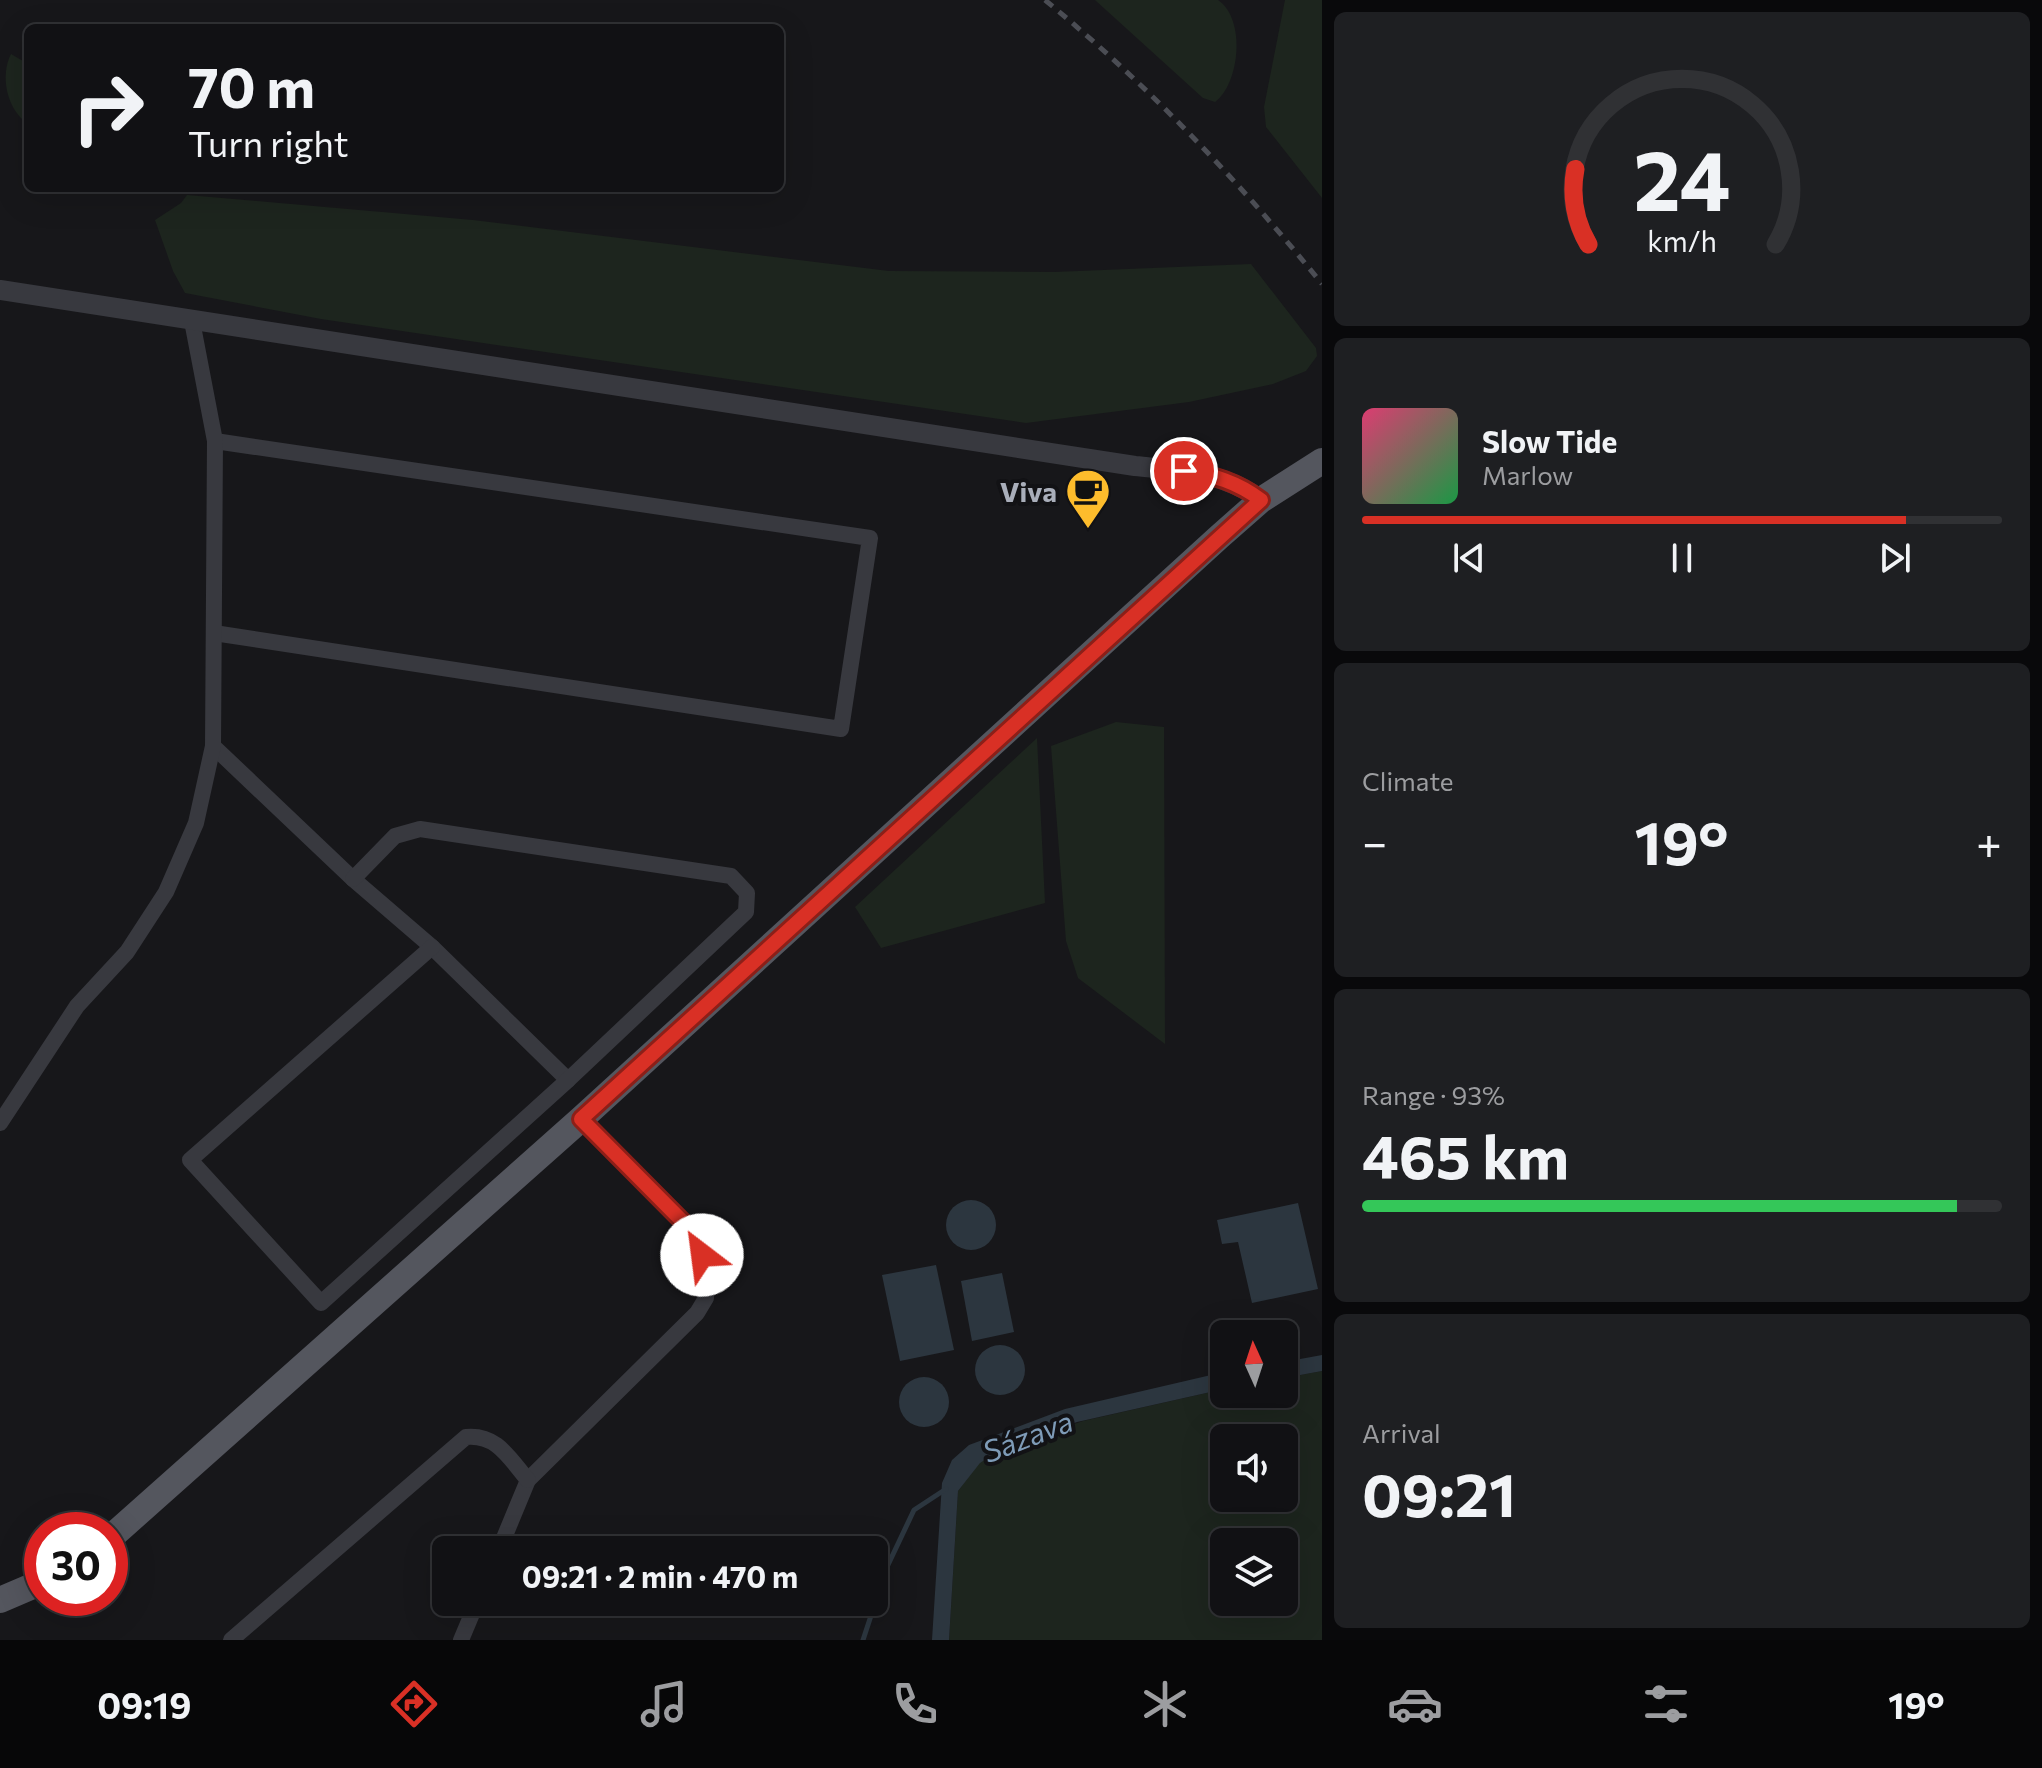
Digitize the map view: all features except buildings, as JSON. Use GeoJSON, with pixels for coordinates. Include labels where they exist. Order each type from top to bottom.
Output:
{"type":"FeatureCollection","features":[{"type":"Feature","properties":{"kind":"main road"},"geometry":{"type":"LineString","coordinates":[[128,1522],[581,1119],[1261,500],[1322,461]]}},
{"type":"Feature","properties":{"kind":"main road"},"geometry":{"type":"LineString","coordinates":[[0,1600],[24,1590]]}},
{"type":"Feature","properties":{"kind":"street"},"geometry":{"type":"LineString","coordinates":[[0,290],[1135,466],[1209,474],[1241,485],[1261,500]]}},
{"type":"Feature","properties":{"kind":"street"},"geometry":{"type":"LineString","coordinates":[[0,1123],[77,1006],[127,952],[166,892],[196,823],[213,746],[215,441],[192,321]]}},
{"type":"Feature","properties":{"kind":"street"},"geometry":{"type":"LineString","coordinates":[[214,633],[841,729],[870,538],[215,441]]}},
{"type":"Feature","properties":{"kind":"street"},"geometry":{"type":"LineString","coordinates":[[213,746],[353,879],[432,947],[568,1080]]}},
{"type":"Feature","properties":{"kind":"street"},"geometry":{"type":"LineString","coordinates":[[353,879],[395,836],[420,829],[731,876],[747,893],[746,912],[568,1080],[321,1303],[190,1160],[432,947]]}},
{"type":"Feature","properties":{"kind":"street"},"geometry":{"type":"LineString","coordinates":[[505,1536],[528,1480],[697,1313],[706,1298],[707,1274],[696,1235],[581,1119]]}},
{"type":"Feature","properties":{"kind":"street"},"geometry":{"type":"LineString","coordinates":[[231,1640],[466,1437],[482,1436],[494,1440],[528,1480]]}},
{"type":"Feature","properties":{"kind":"street"},"geometry":{"type":"LineString","coordinates":[[464,1639],[472,1616]]}},
{"type":"Feature","properties":{"kind":"shaded area"},"geometry":{"type":"Polygon","coordinates":[[[1095,0],[1218,0],[1233,21],[1236,36],[1234,66],[1223,93],[1215,102],[1203,98],[1095,0]]]}},
{"type":"Feature","properties":{"kind":"shaded area"},"geometry":{"type":"Polygon","coordinates":[[[1285,0],[1322,0],[1322,198],[1266,127],[1264,107],[1285,0]]]}},
{"type":"Feature","properties":{"kind":"shaded area"},"geometry":{"type":"Polygon","coordinates":[[[11,54],[24,62],[24,121],[15,110],[7,91],[11,54]]]}},
{"type":"Feature","properties":{"kind":"shaded area"},"geometry":{"type":"Polygon","coordinates":[[[187,195],[473,220],[889,271],[1054,272],[1251,264],[1316,348],[1317,356],[1306,371],[1273,384],[1189,402],[1026,423],[321,319],[185,293],[173,271],[155,220],[181,203],[187,195]]]}},
{"type":"Feature","properties":{"kind":"shaded area"},"geometry":{"type":"Polygon","coordinates":[[[1116,722],[1164,727],[1165,1044],[1078,978],[1066,941],[1051,746],[1116,722]]]}},
{"type":"Feature","properties":{"kind":"shaded area"},"geometry":{"type":"Polygon","coordinates":[[[1037,738],[1045,903],[881,948],[855,907],[1037,738]]]}},
{"type":"Feature","properties":{"kind":"shaded area"},"geometry":{"type":"Polygon","coordinates":[[[1322,1371],[1322,1640],[949,1640],[958,1491],[980,1462],[1001,1449],[1083,1421],[1210,1392],[1210,1408],[1298,1408],[1298,1375],[1322,1371]]]}},
{"type":"Feature","properties":{"kind":"water"},"geometry":{"type":"Polygon","coordinates":[[[971,1200],[988,1208],[996,1225],[988,1242],[971,1250],[954,1242],[946,1225],[954,1208],[971,1200]]]}},
{"type":"Feature","properties":{"kind":"water"},"geometry":{"type":"Polygon","coordinates":[[[1298,1203],[1318,1289],[1252,1303],[1238,1242],[1222,1244],[1217,1220],[1298,1203]]]}},
{"type":"Feature","properties":{"kind":"water"},"geometry":{"type":"Polygon","coordinates":[[[936,1265],[954,1350],[900,1361],[882,1275],[936,1265]]]}},
{"type":"Feature","properties":{"kind":"water"},"geometry":{"type":"Polygon","coordinates":[[[1002,1273],[1014,1332],[972,1341],[961,1281],[1002,1273]]]}},
{"type":"Feature","properties":{"kind":"water"},"geometry":{"type":"Polygon","coordinates":[[[1000,1345],[1017,1353],[1025,1370],[1017,1387],[1000,1395],[983,1387],[975,1370],[983,1353],[1000,1345]]]}},
{"type":"Feature","properties":{"kind":"water"},"geometry":{"type":"Polygon","coordinates":[[[1322,1355],[1322,1371],[1298,1375],[1298,1359],[1322,1355]]]}},
{"type":"Feature","properties":{"kind":"water","name":"Sázava"},"geometry":{"type":"Polygon","coordinates":[[[1210,1375],[1210,1392],[1077,1422],[1001,1449],[980,1463],[958,1491],[949,1640],[932,1640],[942,1483],[952,1460],[969,1445],[1065,1409],[1210,1375]]]}},
{"type":"Feature","properties":{"kind":"water"},"geometry":{"type":"Polygon","coordinates":[[[924,1377],[941,1385],[949,1402],[941,1419],[924,1427],[907,1419],[899,1402],[907,1385],[924,1377]]]}},
{"type":"Feature","properties":{"kind":"waterway"},"geometry":{"type":"LineString","coordinates":[[863,1640],[887,1567],[914,1510],[946,1489]]}},
{"type":"Feature","properties":{"kind":"railway"},"geometry":{"type":"LineString","coordinates":[[1045,0],[1120,66],[1191,135],[1322,284]]}},
{"type":"Feature","properties":{"kind":"place","name":"Viva"},"geometry":{"type":"Point","coordinates":[1088,530]}},
{"type":"Feature","properties":{"kind":"route"},"geometry":{"type":"LineString","coordinates":[[702,1255],[696,1235],[581,1119],[1261,500],[1241,485],[1209,474],[1184,471]]}}]}
